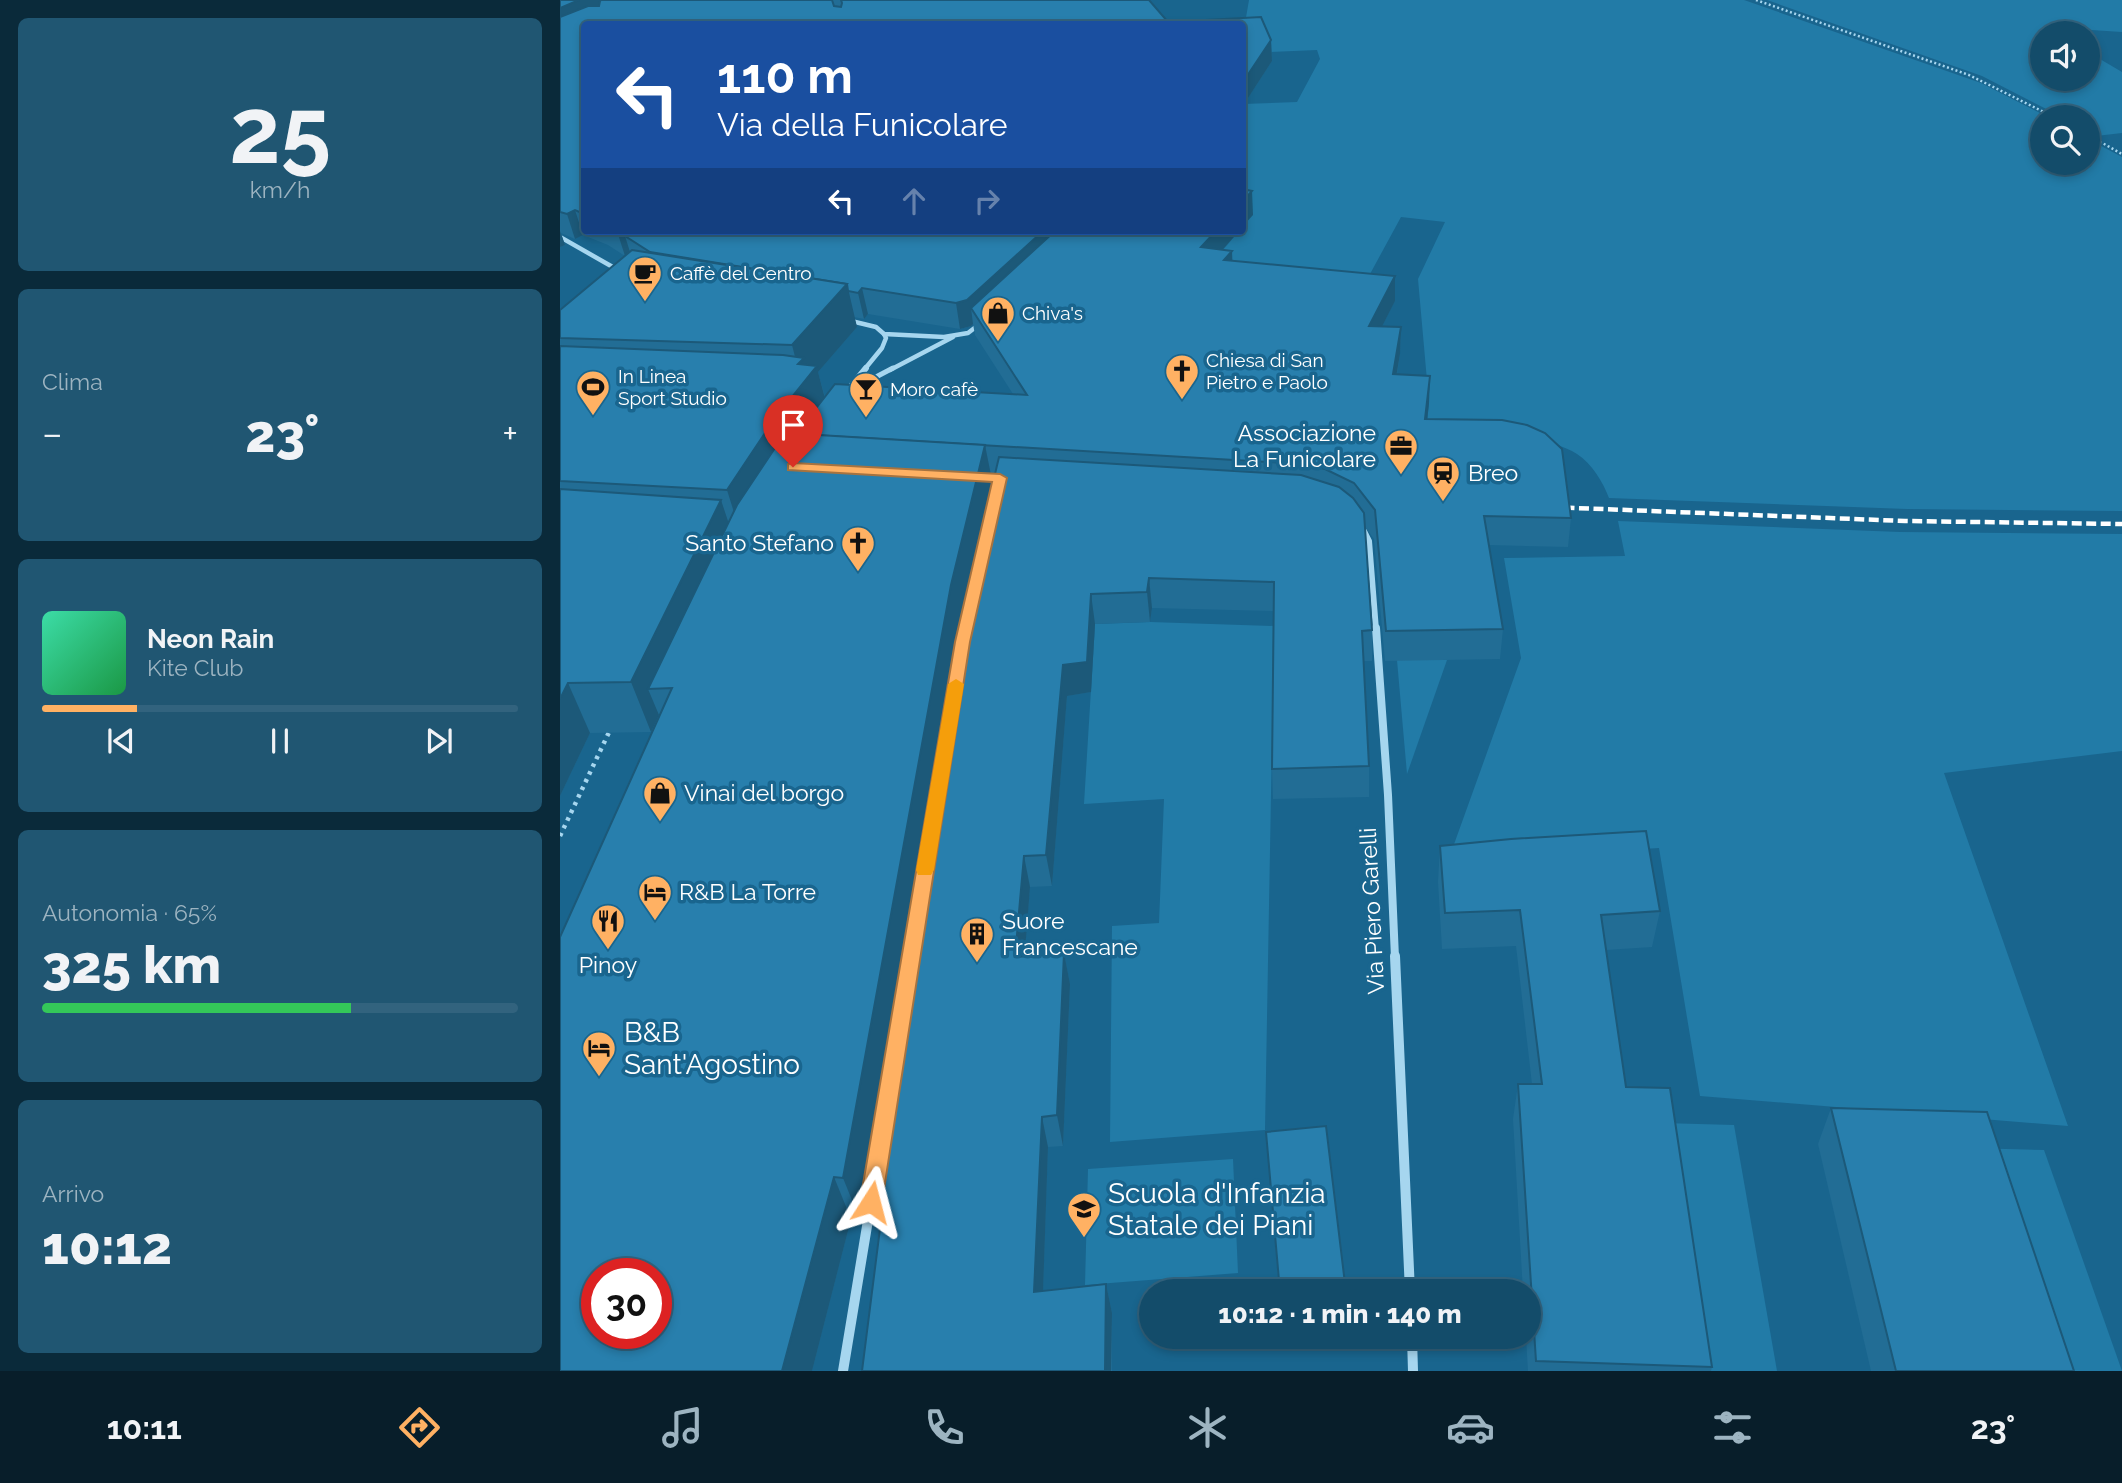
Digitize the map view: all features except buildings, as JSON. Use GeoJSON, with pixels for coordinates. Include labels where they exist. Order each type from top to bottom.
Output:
{"type":"FeatureCollection","features":[{"type":"Feature","properties":{"kind":"street"},"geometry":{"type":"LineString","coordinates":[[560,237],[625,274]]}},
{"type":"Feature","properties":{"kind":"street"},"geometry":{"type":"LineString","coordinates":[[616,269],[626,261]]}},
{"type":"Feature","properties":{"kind":"street"},"geometry":{"type":"LineString","coordinates":[[844,319],[869,325],[884,334],[953,337]]}},
{"type":"Feature","properties":{"kind":"street"},"geometry":{"type":"LineString","coordinates":[[834,393],[847,392],[953,337],[974,330],[984,321]]}},
{"type":"Feature","properties":{"kind":"street"},"geometry":{"type":"LineString","coordinates":[[841,400],[882,348],[886,338],[884,334]]}},
{"type":"Feature","properties":{"kind":"street","name":"Via Piero Garelli"},"geometry":{"type":"LineString","coordinates":[[1352,516],[1366,530],[1369,541],[1388,794],[1409,1279]]}},
{"type":"Feature","properties":{"kind":"street"},"geometry":{"type":"LineString","coordinates":[[843,1371],[873,1190]]}},
{"type":"Feature","properties":{"kind":"street"},"geometry":{"type":"LineString","coordinates":[[1412,1349],[1413,1371]]}},
{"type":"Feature","properties":{"kind":"path"},"geometry":{"type":"LineString","coordinates":[[1756,0],[1969,75],[2030,105]]}},
{"type":"Feature","properties":{"kind":"path"},"geometry":{"type":"LineString","coordinates":[[2100,142],[2122,154]]}},
{"type":"Feature","properties":{"kind":"path"},"geometry":{"type":"LineString","coordinates":[[560,836],[615,721]]}},
{"type":"Feature","properties":{"kind":"shaded area"},"geometry":{"type":"Polygon","coordinates":[[[1249,0],[1744,0],[1981,83],[2030,108],[2030,175],[2100,175],[2100,145],[2122,157],[2122,511],[1907,509],[1609,498],[1592,468],[1577,454],[1563,447],[1526,437],[1427,423],[1429,403],[1418,279],[1445,222],[1401,217],[1370,274],[1203,272],[1235,235],[1246,235],[1246,104],[1297,102],[1320,59],[1317,50],[1268,52],[1246,37],[1249,0]]]}},
{"type":"Feature","properties":{"kind":"shaded area"},"geometry":{"type":"Polygon","coordinates":[[[1767,0],[2122,0],[2122,32],[2100,31],[2100,21],[2030,21],[2030,91],[2100,91],[2100,59],[2122,72],[2122,133],[2100,136],[2100,105],[2039,105],[1982,76],[1767,0]]]}},
{"type":"Feature","properties":{"kind":"shaded area"},"geometry":{"type":"Polygon","coordinates":[[[1618,521],[1900,532],[2122,534],[2122,751],[1944,773],[2068,1126],[1700,1096],[1659,848],[1448,861],[1521,658],[1504,558],[1625,556],[1618,521]]]}},
{"type":"Feature","properties":{"kind":"shaded area"},"geometry":{"type":"Polygon","coordinates":[[[1150,622],[1274,626],[1265,1130],[1110,1142],[1112,926],[1159,923],[1164,799],[1084,804],[1095,624],[1150,622]]]}},
{"type":"Feature","properties":{"kind":"shaded area"},"geometry":{"type":"Polygon","coordinates":[[[1397,660],[1447,660],[1407,774],[1397,660]]]}},
{"type":"Feature","properties":{"kind":"shaded area"},"geometry":{"type":"Polygon","coordinates":[[[1662,1123],[1734,1125],[1777,1371],[1697,1371],[1662,1123]]]}},
{"type":"Feature","properties":{"kind":"shaded area"},"geometry":{"type":"Polygon","coordinates":[[[1969,1148],[2044,1150],[2122,1371],[2040,1371],[1969,1148]]]}},
{"type":"Feature","properties":{"kind":"shaded area"},"geometry":{"type":"Polygon","coordinates":[[[1233,1159],[1238,1273],[1085,1285],[1088,1169],[1233,1159]]]}},
{"type":"Feature","properties":{"kind":"railway"},"geometry":{"type":"LineString","coordinates":[[1550,507],[1905,521],[2122,524]]}},
{"type":"Feature","properties":{"kind":"slow traffic"},"geometry":{"type":"LineString","coordinates":[[925,870],[956,684]]}},
{"type":"Feature","properties":{"kind":"place","name":"Caffè del Centro"},"geometry":{"type":"Point","coordinates":[645,303]}},
{"type":"Feature","properties":{"kind":"place","name":"Chiva's"},"geometry":{"type":"Point","coordinates":[998,343]}},
{"type":"Feature","properties":{"kind":"place","name":"Chiesa di San Pietro e Paolo"},"geometry":{"type":"Point","coordinates":[1182,401]}},
{"type":"Feature","properties":{"kind":"place","name":"In Linea Sport Studio"},"geometry":{"type":"Point","coordinates":[593,417]}},
{"type":"Feature","properties":{"kind":"place","name":"Moro cafè"},"geometry":{"type":"Point","coordinates":[866,419]}},
{"type":"Feature","properties":{"kind":"place","name":"Associazione La Funicolare"},"geometry":{"type":"Point","coordinates":[1401,476]}},
{"type":"Feature","properties":{"kind":"place","name":"Breo"},"geometry":{"type":"Point","coordinates":[1443,503]}},
{"type":"Feature","properties":{"kind":"place","name":"Santo Stefano"},"geometry":{"type":"Point","coordinates":[858,573]}},
{"type":"Feature","properties":{"kind":"place","name":"Vinai del borgo"},"geometry":{"type":"Point","coordinates":[660,823]}},
{"type":"Feature","properties":{"kind":"place","name":"R&B La Torre"},"geometry":{"type":"Point","coordinates":[655,922]}},
{"type":"Feature","properties":{"kind":"place","name":"Pinoy"},"geometry":{"type":"Point","coordinates":[608,951]}},
{"type":"Feature","properties":{"kind":"place","name":"Suore Francescane"},"geometry":{"type":"Point","coordinates":[977,964]}},
{"type":"Feature","properties":{"kind":"place","name":"B&B Sant'Agostino"},"geometry":{"type":"Point","coordinates":[599,1078]}},
{"type":"Feature","properties":{"kind":"place","name":"Scuola d'Infanzia Statale dei Piani"},"geometry":{"type":"Point","coordinates":[1084,1239]}},
{"type":"Feature","properties":{"kind":"route"},"geometry":{"type":"LineString","coordinates":[[793,467],[1000,478],[963,642],[871,1202]]}}]}
